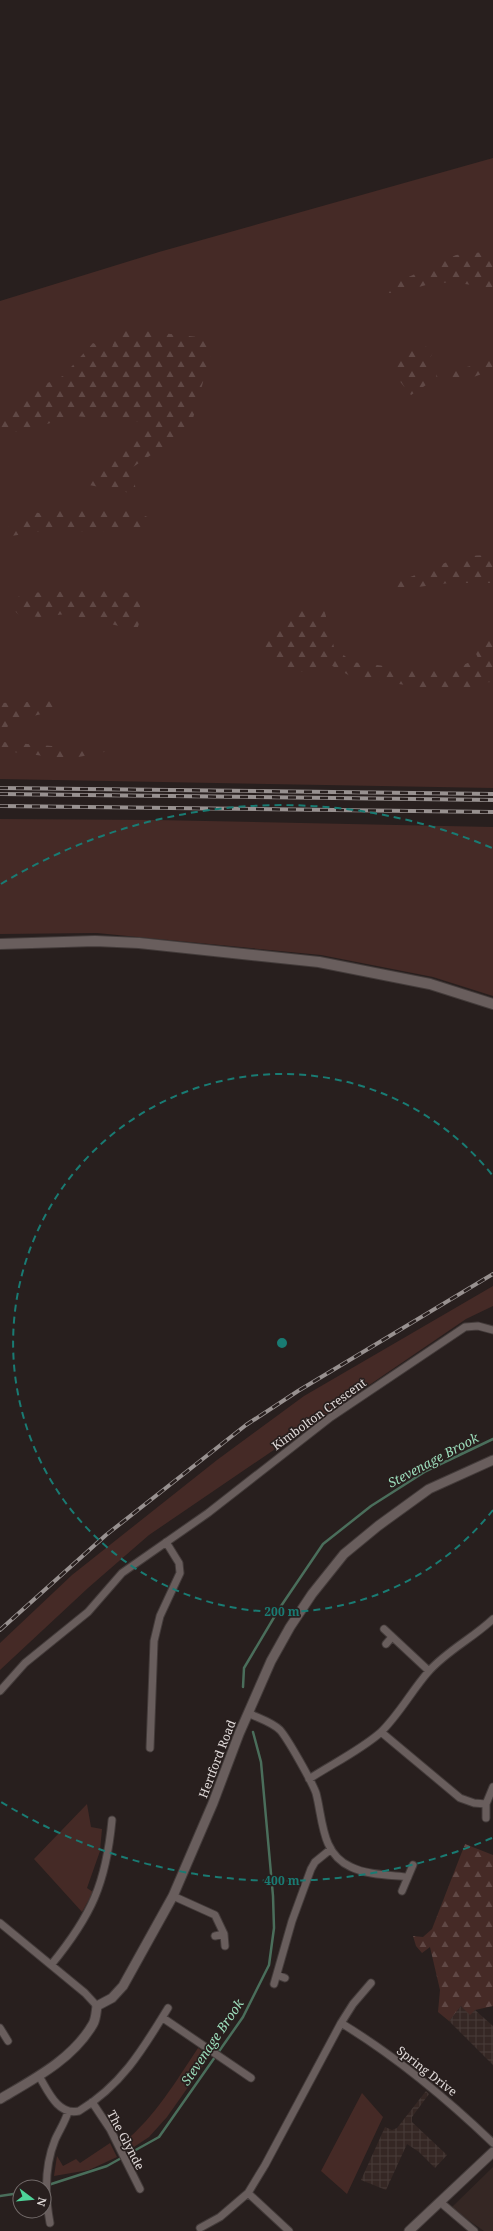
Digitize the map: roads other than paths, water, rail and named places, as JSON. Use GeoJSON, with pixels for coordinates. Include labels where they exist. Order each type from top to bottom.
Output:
{"type":"FeatureCollection","features":[{"type":"Feature","properties":{"kind":"main road"},"geometry":{"type":"LineString","coordinates":[[0,944],[95,941],[139,943],[319,962],[430,984],[493,1004]]}},
{"type":"Feature","properties":{"kind":"street","name":"Kimbolton Crescent"},"geometry":{"type":"LineString","coordinates":[[0,1691],[25,1663],[88,1612],[122,1573],[208,1512],[331,1417],[465,1327],[478,1326],[493,1330]]}},
{"type":"Feature","properties":{"kind":"street","name":"Hertford Road"},"geometry":{"type":"LineString","coordinates":[[97,2006],[112,1998],[123,1986],[173,1896],[214,1803],[248,1713],[271,1661],[290,1627],[312,1594],[344,1554],[378,1526],[429,1489],[493,1460]]}},
{"type":"Feature","properties":{"kind":"street"},"geometry":{"type":"LineString","coordinates":[[150,1748],[154,1641],[160,1616],[180,1573],[179,1563],[166,1542]]}},
{"type":"Feature","properties":{"kind":"street"},"geometry":{"type":"LineString","coordinates":[[309,1779],[362,1747],[381,1732],[429,1671],[452,1650],[482,1630],[493,1619]]}},
{"type":"Feature","properties":{"kind":"street"},"geometry":{"type":"LineString","coordinates":[[384,1629],[429,1671]]}},
{"type":"Feature","properties":{"kind":"street"},"geometry":{"type":"LineString","coordinates":[[386,1644],[392,1637]]}},
{"type":"Feature","properties":{"kind":"street"},"geometry":{"type":"LineString","coordinates":[[248,1713],[280,1730],[309,1779],[315,1792],[325,1838],[331,1849],[340,1860],[351,1867],[408,1877]]}},
{"type":"Feature","properties":{"kind":"street"},"geometry":{"type":"LineString","coordinates":[[381,1732],[460,1798],[474,1803],[486,1804]]}},
{"type":"Feature","properties":{"kind":"street"},"geometry":{"type":"LineString","coordinates":[[486,1818],[486,1804],[493,1786]]}},
{"type":"Feature","properties":{"kind":"street"},"geometry":{"type":"LineString","coordinates":[[51,1965],[74,1936],[97,1893],[107,1861],[112,1820]]}},
{"type":"Feature","properties":{"kind":"street"},"geometry":{"type":"LineString","coordinates":[[274,1984],[294,1914],[311,1869],[316,1862],[331,1849]]}},
{"type":"Feature","properties":{"kind":"street"},"geometry":{"type":"LineString","coordinates":[[402,1890],[412,1865]]}},
{"type":"Feature","properties":{"kind":"street"},"geometry":{"type":"LineString","coordinates":[[173,1896],[212,1913],[219,1920],[224,1934],[225,1946]]}},
{"type":"Feature","properties":{"kind":"street"},"geometry":{"type":"LineString","coordinates":[[0,1923],[51,1965],[97,2006],[94,2023],[68,2055],[39,2076],[0,2099]]}},
{"type":"Feature","properties":{"kind":"street"},"geometry":{"type":"LineString","coordinates":[[215,1936],[224,1934]]}},
{"type":"Feature","properties":{"kind":"street"},"geometry":{"type":"LineString","coordinates":[[277,1975],[285,1978]]}},
{"type":"Feature","properties":{"kind":"street"},"geometry":{"type":"LineString","coordinates":[[200,2228],[220,2217],[248,2193],[265,2165],[341,2023],[353,2004],[371,1983]]}},
{"type":"Feature","properties":{"kind":"street"},"geometry":{"type":"LineString","coordinates":[[39,2076],[58,2105],[68,2112],[79,2110],[92,2102],[132,2065],[168,2008]]}},
{"type":"Feature","properties":{"kind":"street"},"geometry":{"type":"LineString","coordinates":[[163,2018],[222,2056],[251,2078]]}},
{"type":"Feature","properties":{"kind":"street","name":"Spring Drive"},"geometry":{"type":"LineString","coordinates":[[341,2023],[364,2037],[432,2087],[493,2143]]}},
{"type":"Feature","properties":{"kind":"street"},"geometry":{"type":"LineString","coordinates":[[0,2028],[8,2041]]}},
{"type":"Feature","properties":{"kind":"street","name":"The Glynde"},"geometry":{"type":"LineString","coordinates":[[92,2102],[110,2129],[140,2190]]}},
{"type":"Feature","properties":{"kind":"street"},"geometry":{"type":"LineString","coordinates":[[50,2223],[46,2192],[49,2159],[55,2140],[68,2112]]}},
{"type":"Feature","properties":{"kind":"street"},"geometry":{"type":"LineString","coordinates":[[409,2231],[493,2152]]}},
{"type":"Feature","properties":{"kind":"street"},"geometry":{"type":"LineString","coordinates":[[248,2193],[289,2231]]}},
{"type":"Feature","properties":{"kind":"street"},"geometry":{"type":"LineString","coordinates":[[440,2202],[474,2231]]}},
{"type":"Feature","properties":{"kind":"waterway","name":"Stevenage Brook"},"geometry":{"type":"LineString","coordinates":[[243,1687],[244,1668],[279,1609],[323,1544],[371,1506],[426,1471],[493,1439]]}},
{"type":"Feature","properties":{"kind":"waterway","name":"Stevenage Brook"},"geometry":{"type":"LineString","coordinates":[[52,2184],[107,2166],[159,2137],[243,2017],[269,1965],[274,1928],[273,1896],[261,1762],[253,1732]]}},
{"type":"Feature","properties":{"kind":"waterway","name":"Stevenage Brook"},"geometry":{"type":"LineString","coordinates":[[0,2196],[12,2194]]}},
{"type":"Feature","properties":{"kind":"railway"},"geometry":{"type":"LineString","coordinates":[[0,788],[493,794]]}},
{"type":"Feature","properties":{"kind":"railway"},"geometry":{"type":"LineString","coordinates":[[0,794],[493,800]]}},
{"type":"Feature","properties":{"kind":"railway"},"geometry":{"type":"LineString","coordinates":[[0,806],[493,812]]}},
{"type":"Feature","properties":{"kind":"railway"},"geometry":{"type":"LineString","coordinates":[[0,1630],[106,1535],[246,1425],[298,1391],[493,1274]]}}]}
